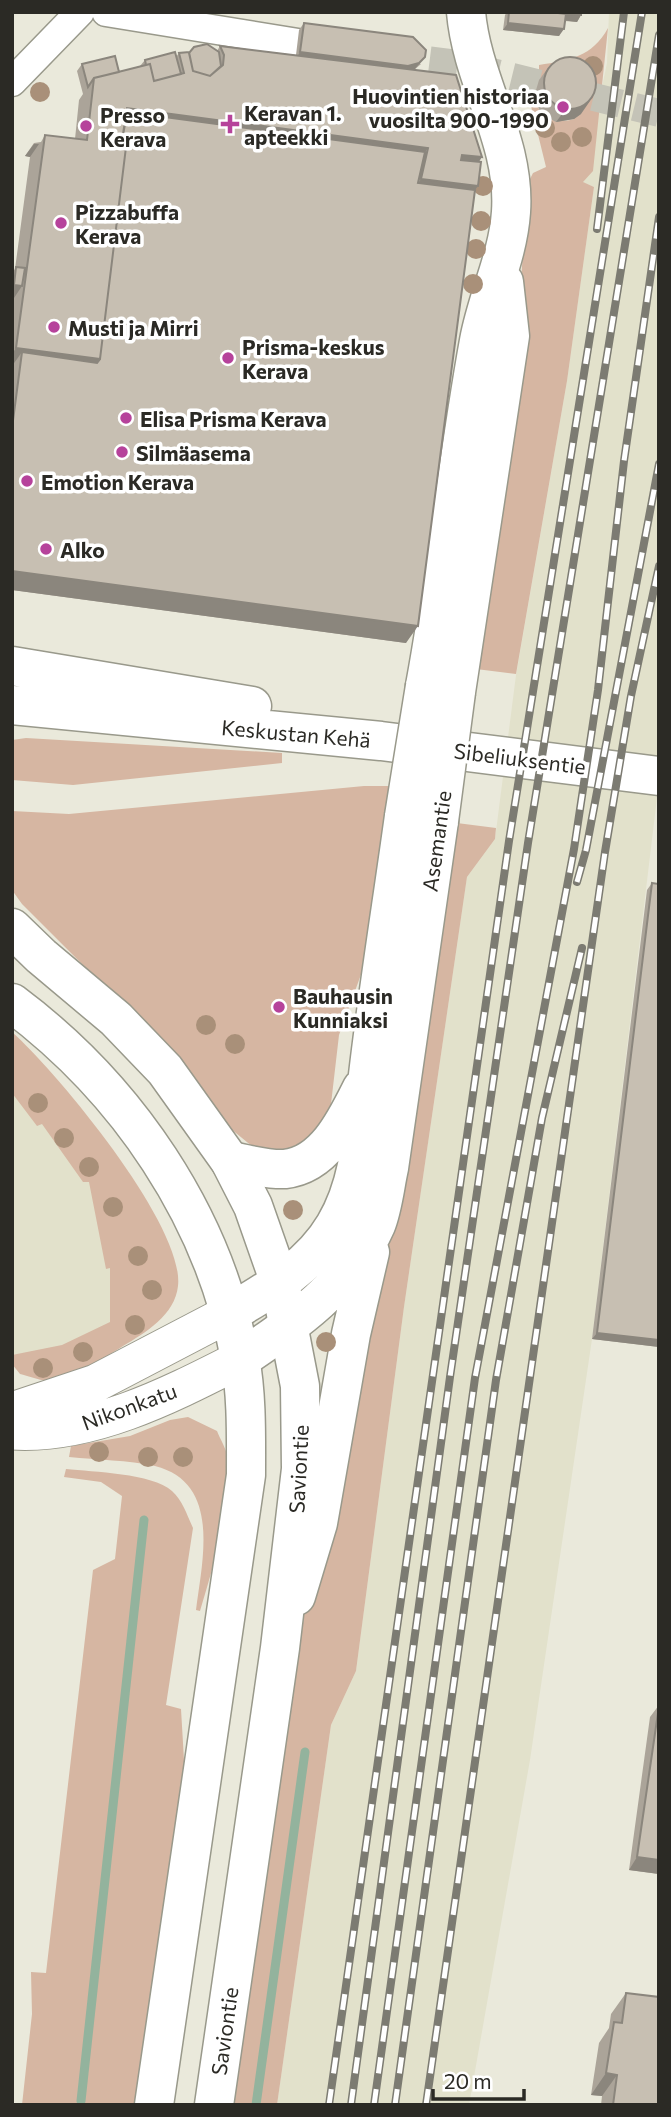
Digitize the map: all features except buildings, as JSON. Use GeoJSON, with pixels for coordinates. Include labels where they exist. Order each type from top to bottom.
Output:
{"type":"FeatureCollection","features":[{"type":"Feature","properties":{"kind":"main road","name":"Asemantie"},"geometry":{"type":"LineString","coordinates":[[241,1359],[289,1326],[335,1287],[358,1259],[377,1223],[390,1168],[422,819],[440,689],[509,336],[502,265],[511,212],[508,161],[501,130],[471,45],[466,12]]}},
{"type":"Feature","properties":{"kind":"main road","name":"Keskustan Kehä"},"geometry":{"type":"LineString","coordinates":[[12,666],[297,713],[381,741]]}},
{"type":"Feature","properties":{"kind":"main road","name":"Keskustan Kehä"},"geometry":{"type":"LineString","coordinates":[[12,705],[381,741]]}},
{"type":"Feature","properties":{"kind":"main road"},"geometry":{"type":"LineString","coordinates":[[12,727],[63,712]]}},
{"type":"Feature","properties":{"kind":"main road","name":"Sibeliuksentie"},"geometry":{"type":"LineString","coordinates":[[381,741],[659,776]]}},
{"type":"Feature","properties":{"kind":"main road","name":"Asemantie"},"geometry":{"type":"LineString","coordinates":[[229,1313],[280,1283],[312,1256],[334,1228],[346,1206],[362,1143],[368,1077],[422,819]]}},
{"type":"Feature","properties":{"kind":"main road","name":"Saviontie"},"geometry":{"type":"LineString","coordinates":[[12,928],[41,956],[116,1018],[157,1062],[230,1161],[253,1206],[280,1283],[300,1386],[302,1469],[280,1648],[214,2105]]}},
{"type":"Feature","properties":{"kind":"main road"},"geometry":{"type":"LineString","coordinates":[[12,1003],[44,1027],[75,1056],[155,1149],[211,1253],[241,1359],[246,1475],[154,2105]]}},
{"type":"Feature","properties":{"kind":"main road"},"geometry":{"type":"LineString","coordinates":[[230,1161],[269,1169],[288,1169],[312,1158],[328,1146],[368,1077]]}},
{"type":"Feature","properties":{"kind":"main road"},"geometry":{"type":"LineString","coordinates":[[280,1648],[318,1522],[351,1334],[377,1223]]}},
{"type":"Feature","properties":{"kind":"street"},"geometry":{"type":"LineString","coordinates":[[12,82],[79,12]]}},
{"type":"Feature","properties":{"kind":"street"},"geometry":{"type":"LineString","coordinates":[[106,12],[298,43]]}},
{"type":"Feature","properties":{"kind":"street","name":"Nikonkatu"},"geometry":{"type":"LineString","coordinates":[[12,1411],[96,1383],[229,1313]]}},
{"type":"Feature","properties":{"kind":"street","name":"Nikonkatu"},"geometry":{"type":"LineString","coordinates":[[12,1430],[62,1429],[107,1418],[241,1359]]}},
{"type":"Feature","properties":{"kind":"shaded area"},"geometry":{"type":"Polygon","coordinates":[[[609,12],[659,12],[659,781],[592,1339],[530,1760],[469,2105],[277,2105],[331,1725],[356,1671],[404,1307],[467,877],[495,839],[516,675],[567,381],[594,187],[582,182],[607,63],[609,12]]]}},
{"type":"Feature","properties":{"kind":"shaded area"},"geometry":{"type":"Polygon","coordinates":[[[608,28],[593,171],[583,182],[594,187],[567,381],[516,674],[476,669],[518,332],[527,185],[533,173],[546,167],[529,98],[534,97],[540,110],[548,118],[560,121],[574,119],[545,74],[539,80],[539,65],[579,56],[595,45],[608,28]]]}},
{"type":"Feature","properties":{"kind":"shaded area"},"geometry":{"type":"Polygon","coordinates":[[[26,738],[282,753],[282,763],[73,785],[12,780],[12,740],[26,738]]]}},
{"type":"Feature","properties":{"kind":"shaded area"},"geometry":{"type":"Polygon","coordinates":[[[364,786],[397,786],[363,969],[339,1035],[331,1104],[323,1126],[303,1145],[279,1155],[259,1152],[225,1124],[113,995],[22,904],[12,890],[12,811],[69,814],[364,786]]]}},
{"type":"Feature","properties":{"kind":"shaded area"},"geometry":{"type":"Polygon","coordinates":[[[449,822],[496,828],[495,839],[467,877],[404,1307],[356,1671],[331,1725],[277,2105],[230,2105],[297,1637],[325,1544],[449,822]]]}},
{"type":"Feature","properties":{"kind":"shaded area"},"geometry":{"type":"Polygon","coordinates":[[[12,1032],[86,1114],[140,1190],[161,1227],[175,1260],[178,1286],[171,1306],[149,1329],[89,1367],[61,1378],[47,1380],[20,1374],[12,1364],[12,1355],[62,1345],[110,1322],[110,1268],[106,1269],[89,1182],[83,1182],[42,1124],[37,1126],[12,1093],[12,1032]]]}},
{"type":"Feature","properties":{"kind":"shaded area"},"geometry":{"type":"Polygon","coordinates":[[[12,1078],[94,1179],[116,1274],[113,1333],[61,1348],[12,1355],[12,1078]]]}},
{"type":"Feature","properties":{"kind":"shaded area"},"geometry":{"type":"Polygon","coordinates":[[[188,1417],[217,1431],[226,1453],[229,1473],[221,1534],[200,1611],[196,1610],[202,1569],[203,1526],[199,1506],[191,1489],[176,1475],[155,1466],[69,1457],[71,1446],[130,1436],[170,1420],[188,1417]]]}},
{"type":"Feature","properties":{"kind":"shaded area"},"geometry":{"type":"Polygon","coordinates":[[[66,1469],[122,1474],[163,1485],[179,1499],[193,1528],[166,1705],[181,1709],[185,1777],[136,2105],[22,2105],[32,2014],[31,1972],[46,1973],[93,1570],[115,1559],[122,1496],[101,1482],[64,1477],[66,1469]]]}},
{"type":"Feature","properties":{"kind":"waterway"},"geometry":{"type":"LineString","coordinates":[[81,2101],[144,1520]]}},
{"type":"Feature","properties":{"kind":"waterway"},"geometry":{"type":"LineString","coordinates":[[256,2105],[305,1752]]}},
{"type":"Feature","properties":{"kind":"tunnel"},"geometry":{"type":"LineString","coordinates":[[388,55],[459,64],[659,113]]}},
{"type":"Feature","properties":{"kind":"railway"},"geometry":{"type":"LineString","coordinates":[[597,229],[624,12]]}},
{"type":"Feature","properties":{"kind":"railway"},"geometry":{"type":"LineString","coordinates":[[329,2105],[509,841],[642,12]]}},
{"type":"Feature","properties":{"kind":"railway"},"geometry":{"type":"LineString","coordinates":[[351,2105],[450,1377],[528,843],[659,35]]}},
{"type":"Feature","properties":{"kind":"railway"},"geometry":{"type":"LineString","coordinates":[[374,2105],[475,1378],[574,849],[598,690],[624,461],[659,217]]}},
{"type":"Feature","properties":{"kind":"railway"},"geometry":{"type":"LineString","coordinates":[[577,882],[586,850],[659,464]]}},
{"type":"Feature","properties":{"kind":"railway"},"geometry":{"type":"LineString","coordinates":[[426,2105],[605,852],[631,696],[659,566]]}},
{"type":"Feature","properties":{"kind":"railway"},"geometry":{"type":"LineString","coordinates":[[395,2105],[496,1380],[542,1118],[582,948]]}},
{"type":"Feature","properties":{"kind":"place","name":"Huovintien historiaa vuosilta 900-1990"},"geometry":{"type":"Point","coordinates":[563,107]}},
{"type":"Feature","properties":{"kind":"place","name":"Keravan 1. apteekki"},"geometry":{"type":"Point","coordinates":[230,124]}},
{"type":"Feature","properties":{"kind":"place","name":"Presso Kerava"},"geometry":{"type":"Point","coordinates":[86,126]}},
{"type":"Feature","properties":{"kind":"place","name":"Pizzabuffa Kerava"},"geometry":{"type":"Point","coordinates":[61,223]}},
{"type":"Feature","properties":{"kind":"place","name":"Musti ja Mirri"},"geometry":{"type":"Point","coordinates":[54,327]}},
{"type":"Feature","properties":{"kind":"place","name":"Prisma-keskus Kerava"},"geometry":{"type":"Point","coordinates":[228,358]}},
{"type":"Feature","properties":{"kind":"place","name":"Elisa Prisma Kerava"},"geometry":{"type":"Point","coordinates":[126,418]}},
{"type":"Feature","properties":{"kind":"place","name":"Silmäasema"},"geometry":{"type":"Point","coordinates":[122,452]}},
{"type":"Feature","properties":{"kind":"place","name":"Emotion Kerava"},"geometry":{"type":"Point","coordinates":[27,481]}},
{"type":"Feature","properties":{"kind":"place","name":"Alko"},"geometry":{"type":"Point","coordinates":[46,549]}},
{"type":"Feature","properties":{"kind":"place","name":"Bauhausin Kunniaksi"},"geometry":{"type":"Point","coordinates":[279,1007]}}]}
